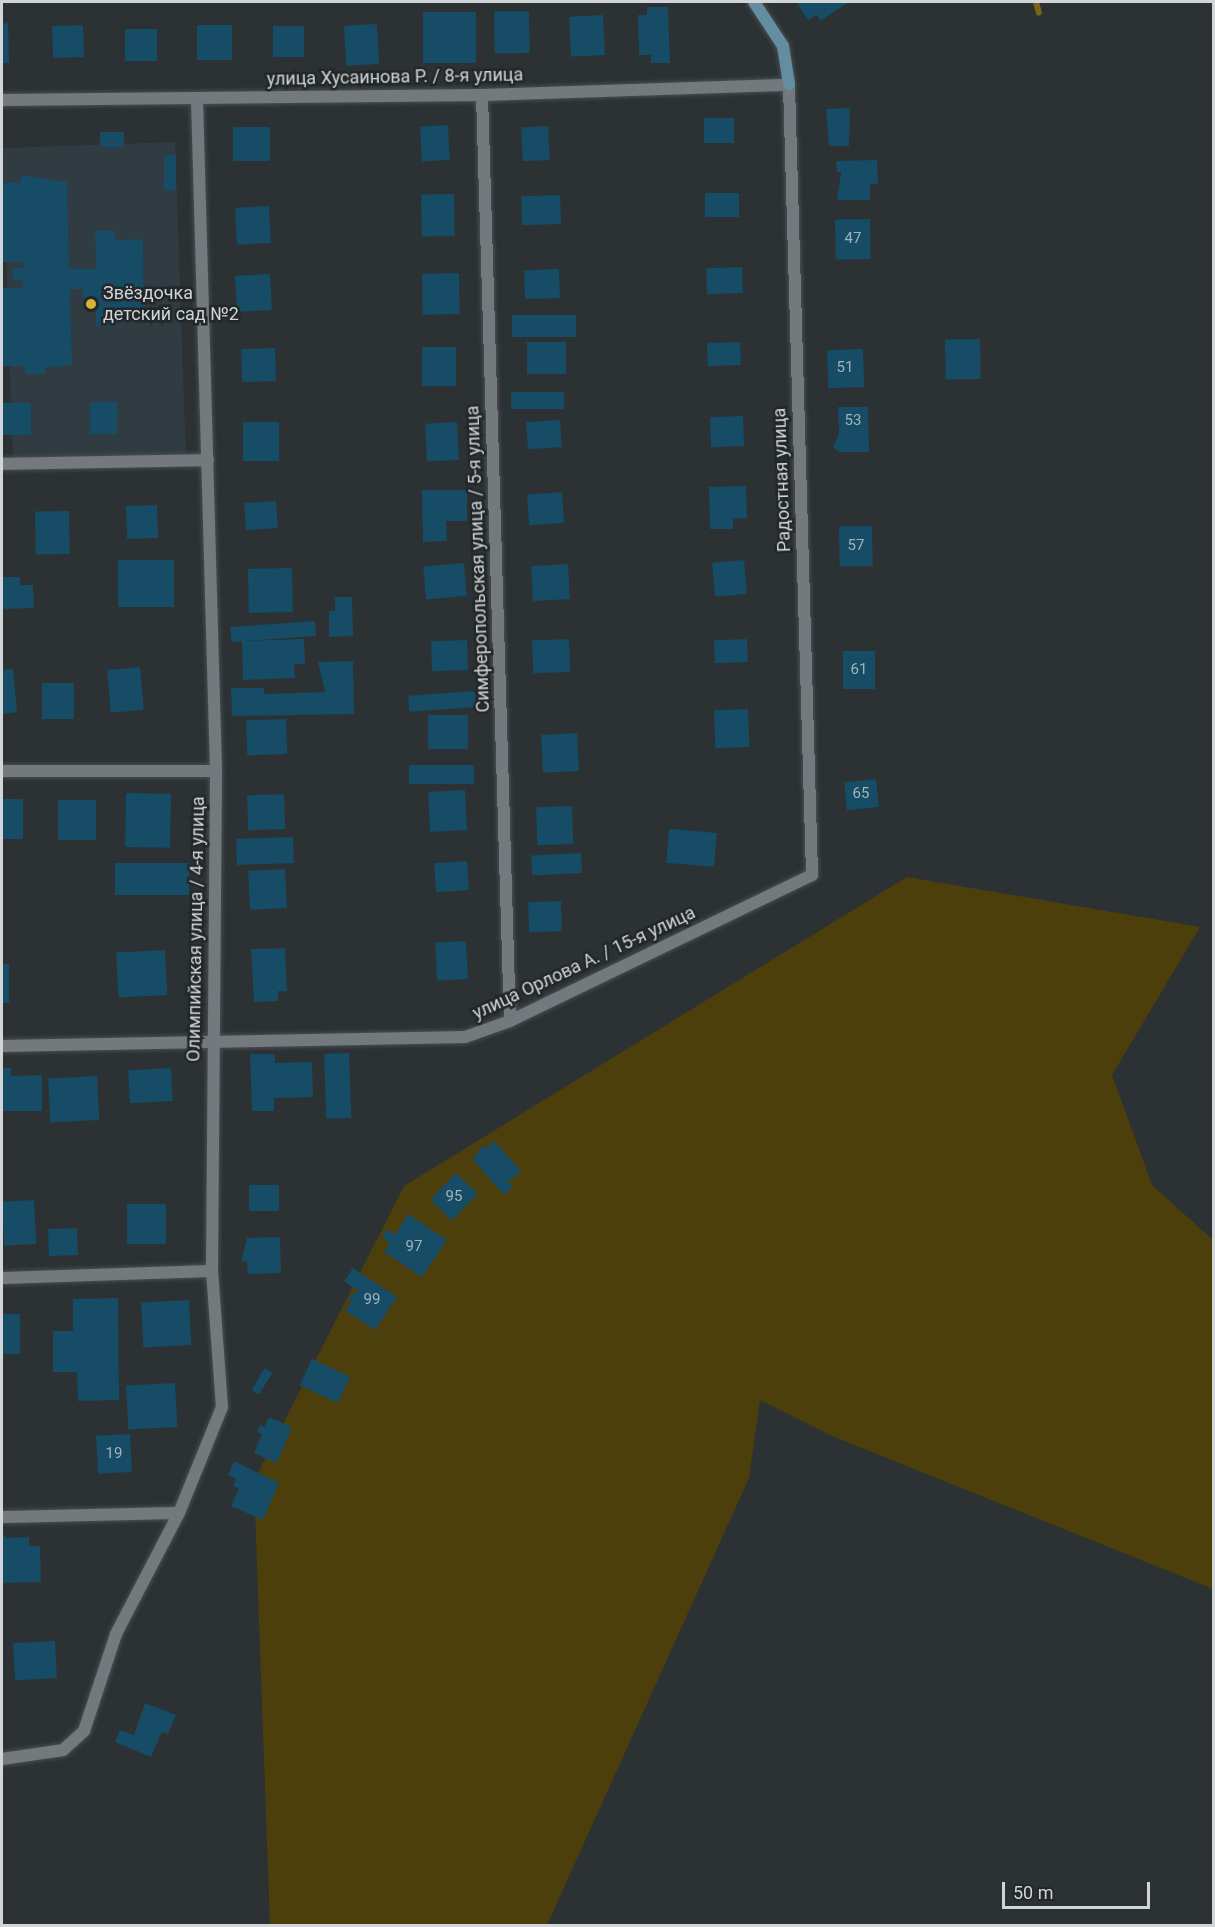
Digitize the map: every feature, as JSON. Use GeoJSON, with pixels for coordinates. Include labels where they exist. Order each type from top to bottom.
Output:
{"type":"FeatureCollection","features":[{"type":"Feature","properties":{"kind":"street"},"geometry":{"type":"LineString","coordinates":[[754,2],[783,45],[789,85]]}},
{"type":"Feature","properties":{"kind":"street","name":"улица Хусаинова Р. / 8-я улица"},"geometry":{"type":"LineString","coordinates":[[2,100],[482,95],[789,85]]}},
{"type":"Feature","properties":{"kind":"street","name":"Радостная улица"},"geometry":{"type":"LineString","coordinates":[[789,85],[812,875]]}},
{"type":"Feature","properties":{"kind":"street","name":"Симферопольская улица / 5-я улица"},"geometry":{"type":"LineString","coordinates":[[482,95],[510,1021]]}},
{"type":"Feature","properties":{"kind":"street","name":"Олимпийская улица / 4-я улица"},"geometry":{"type":"LineString","coordinates":[[2,1759],[63,1750],[84,1731],[116,1634],[179,1513],[222,1407],[212,1271],[212,1043],[216,771],[197,98]]}},
{"type":"Feature","properties":{"kind":"street"},"geometry":{"type":"LineString","coordinates":[[2,464],[208,460]]}},
{"type":"Feature","properties":{"kind":"street"},"geometry":{"type":"LineString","coordinates":[[2,771],[216,771]]}},
{"type":"Feature","properties":{"kind":"street","name":"улица Орлова А. / 15-я улица"},"geometry":{"type":"LineString","coordinates":[[2,1046],[465,1037],[510,1021],[812,875]]}},
{"type":"Feature","properties":{"kind":"street"},"geometry":{"type":"LineString","coordinates":[[2,1278],[212,1271]]}},
{"type":"Feature","properties":{"kind":"street"},"geometry":{"type":"LineString","coordinates":[[2,1517],[179,1513]]}},
{"type":"Feature","properties":{"kind":"shaded area","name":"Звёздочка детский сад №2"},"geometry":{"type":"Polygon","coordinates":[[[175,142],[186,461],[13,467],[2,148],[175,142]]]}},
{"type":"Feature","properties":{"kind":"shaded area"},"geometry":{"type":"Polygon","coordinates":[[[907,877],[1200,927],[1112,1075],[1152,1185],[1213,1240],[1213,1589],[832,1436],[760,1400],[749,1478],[547,1925],[270,1925],[254,1481],[404,1186],[907,877]]]}},
{"type":"Feature","properties":{"kind":"building"},"geometry":{"type":"Polygon","coordinates":[[[796,2],[849,2],[820,21],[817,15],[808,20],[796,2]]]}},
{"type":"Feature","properties":{"kind":"building"},"geometry":{"type":"Polygon","coordinates":[[[647,7],[668,7],[670,63],[651,63],[651,55],[639,55],[638,15],[647,15],[647,7]]]}},
{"type":"Feature","properties":{"kind":"building"},"geometry":{"type":"Polygon","coordinates":[[[529,11],[530,53],[495,54],[494,12],[529,11]]]}},
{"type":"Feature","properties":{"kind":"building"},"geometry":{"type":"Polygon","coordinates":[[[423,12],[476,12],[476,63],[423,63],[423,12]]]}},
{"type":"Feature","properties":{"kind":"building"},"geometry":{"type":"Polygon","coordinates":[[[603,15],[605,55],[571,57],[569,17],[603,15]]]}},
{"type":"Feature","properties":{"kind":"building"},"geometry":{"type":"Polygon","coordinates":[[[8,23],[9,63],[2,63],[2,24],[8,23]]]}},
{"type":"Feature","properties":{"kind":"building"},"geometry":{"type":"Polygon","coordinates":[[[377,24],[379,64],[346,66],[344,26],[377,24]]]}},
{"type":"Feature","properties":{"kind":"building"},"geometry":{"type":"Polygon","coordinates":[[[83,25],[84,57],[53,58],[52,26],[83,25]]]}},
{"type":"Feature","properties":{"kind":"building"},"geometry":{"type":"Polygon","coordinates":[[[197,25],[232,25],[232,60],[197,60],[197,25]]]}},
{"type":"Feature","properties":{"kind":"building"},"geometry":{"type":"Polygon","coordinates":[[[273,26],[304,26],[304,57],[273,57],[273,26]]]}},
{"type":"Feature","properties":{"kind":"building"},"geometry":{"type":"Polygon","coordinates":[[[125,29],[157,29],[157,61],[125,61],[125,29]]]}},
{"type":"Feature","properties":{"kind":"building"},"geometry":{"type":"Polygon","coordinates":[[[850,108],[849,146],[829,146],[826,109],[850,108]]]}},
{"type":"Feature","properties":{"kind":"building"},"geometry":{"type":"Polygon","coordinates":[[[704,118],[734,118],[734,143],[704,143],[704,118]]]}},
{"type":"Feature","properties":{"kind":"building"},"geometry":{"type":"Polygon","coordinates":[[[448,125],[450,160],[422,161],[420,126],[448,125]]]}},
{"type":"Feature","properties":{"kind":"building"},"geometry":{"type":"Polygon","coordinates":[[[548,126],[550,160],[523,161],[521,127],[548,126]]]}},
{"type":"Feature","properties":{"kind":"building"},"geometry":{"type":"Polygon","coordinates":[[[233,127],[270,127],[270,161],[233,161],[233,127]]]}},
{"type":"Feature","properties":{"kind":"building"},"geometry":{"type":"Polygon","coordinates":[[[100,132],[124,132],[124,147],[100,147],[100,132]]]}},
{"type":"Feature","properties":{"kind":"building"},"geometry":{"type":"Polygon","coordinates":[[[164,155],[176,155],[176,190],[164,190],[164,155]]]}},
{"type":"Feature","properties":{"kind":"building"},"geometry":{"type":"Polygon","coordinates":[[[877,160],[878,184],[870,184],[870,200],[837,200],[841,172],[837,172],[836,161],[877,160]]]}},
{"type":"Feature","properties":{"kind":"building"},"geometry":{"type":"Polygon","coordinates":[[[21,175],[67,182],[69,269],[96,269],[95,231],[115,231],[115,240],[143,239],[144,318],[117,318],[117,326],[96,326],[96,298],[83,298],[83,289],[70,289],[72,365],[45,368],[45,374],[25,374],[25,366],[2,366],[2,288],[23,287],[23,280],[13,280],[13,268],[23,268],[23,262],[2,262],[2,183],[21,182],[21,175]]]}},
{"type":"Feature","properties":{"kind":"building"},"geometry":{"type":"Polygon","coordinates":[[[705,193],[739,193],[739,217],[705,217],[705,193]]]}},
{"type":"Feature","properties":{"kind":"building"},"geometry":{"type":"Polygon","coordinates":[[[454,194],[455,236],[422,237],[421,195],[454,194]]]}},
{"type":"Feature","properties":{"kind":"building"},"geometry":{"type":"Polygon","coordinates":[[[560,195],[561,224],[522,225],[521,196],[560,195]]]}},
{"type":"Feature","properties":{"kind":"building"},"geometry":{"type":"Polygon","coordinates":[[[269,206],[271,243],[237,245],[235,208],[269,206]]]}},
{"type":"Feature","properties":{"kind":"building"},"geometry":{"type":"Polygon","coordinates":[[[870,219],[871,259],[836,260],[835,220],[870,219]]]}},
{"type":"Feature","properties":{"kind":"building"},"geometry":{"type":"Polygon","coordinates":[[[742,267],[743,293],[707,294],[706,268],[742,267]]]}},
{"type":"Feature","properties":{"kind":"building"},"geometry":{"type":"Polygon","coordinates":[[[559,269],[560,298],[525,299],[524,270],[559,269]]]}},
{"type":"Feature","properties":{"kind":"building"},"geometry":{"type":"Polygon","coordinates":[[[459,273],[460,314],[423,315],[422,274],[459,273]]]}},
{"type":"Feature","properties":{"kind":"building"},"geometry":{"type":"Polygon","coordinates":[[[270,274],[272,310],[237,312],[235,276],[270,274]]]}},
{"type":"Feature","properties":{"kind":"building"},"geometry":{"type":"Polygon","coordinates":[[[512,315],[576,315],[576,337],[512,337],[512,315]]]}},
{"type":"Feature","properties":{"kind":"building"},"geometry":{"type":"Polygon","coordinates":[[[980,339],[981,379],[946,380],[945,340],[980,339]]]}},
{"type":"Feature","properties":{"kind":"building"},"geometry":{"type":"Polygon","coordinates":[[[527,342],[566,342],[566,374],[527,374],[527,342]]]}},
{"type":"Feature","properties":{"kind":"building"},"geometry":{"type":"Polygon","coordinates":[[[740,342],[741,365],[708,366],[707,343],[740,342]]]}},
{"type":"Feature","properties":{"kind":"building"},"geometry":{"type":"Polygon","coordinates":[[[422,347],[456,347],[456,386],[422,386],[422,347]]]}},
{"type":"Feature","properties":{"kind":"building"},"geometry":{"type":"Polygon","coordinates":[[[275,348],[276,381],[242,382],[241,349],[275,348]]]}},
{"type":"Feature","properties":{"kind":"building"},"geometry":{"type":"Polygon","coordinates":[[[863,349],[864,387],[828,388],[827,350],[863,349]]]}},
{"type":"Feature","properties":{"kind":"building"},"geometry":{"type":"Polygon","coordinates":[[[511,392],[564,392],[564,409],[511,409],[511,392]]]}},
{"type":"Feature","properties":{"kind":"building"},"geometry":{"type":"Polygon","coordinates":[[[90,402],[117,402],[117,434],[90,434],[90,402]]]}},
{"type":"Feature","properties":{"kind":"building"},"geometry":{"type":"Polygon","coordinates":[[[2,403],[31,403],[31,435],[2,435],[2,403]]]}},
{"type":"Feature","properties":{"kind":"building"},"geometry":{"type":"Polygon","coordinates":[[[838,407],[868,407],[869,452],[839,452],[833,447],[839,434],[838,407]]]}},
{"type":"Feature","properties":{"kind":"building"},"geometry":{"type":"Polygon","coordinates":[[[743,416],[744,446],[711,447],[710,417],[743,416]]]}},
{"type":"Feature","properties":{"kind":"building"},"geometry":{"type":"Polygon","coordinates":[[[560,420],[562,447],[528,449],[526,422],[560,420]]]}},
{"type":"Feature","properties":{"kind":"building"},"geometry":{"type":"Polygon","coordinates":[[[243,422],[279,422],[279,461],[243,461],[243,422]]]}},
{"type":"Feature","properties":{"kind":"building"},"geometry":{"type":"Polygon","coordinates":[[[457,422],[459,460],[427,462],[425,424],[457,422]]]}},
{"type":"Feature","properties":{"kind":"building"},"geometry":{"type":"Polygon","coordinates":[[[746,486],[747,518],[733,519],[733,529],[710,529],[709,487],[746,486]]]}},
{"type":"Feature","properties":{"kind":"building"},"geometry":{"type":"Polygon","coordinates":[[[422,490],[467,490],[467,521],[446,521],[447,541],[423,542],[422,490]]]}},
{"type":"Feature","properties":{"kind":"building"},"geometry":{"type":"Polygon","coordinates":[[[562,492],[564,523],[529,525],[527,494],[562,492]]]}},
{"type":"Feature","properties":{"kind":"building"},"geometry":{"type":"Polygon","coordinates":[[[276,501],[278,528],[246,530],[244,503],[276,501]]]}},
{"type":"Feature","properties":{"kind":"building"},"geometry":{"type":"Polygon","coordinates":[[[157,505],[158,538],[127,539],[126,506],[157,505]]]}},
{"type":"Feature","properties":{"kind":"building"},"geometry":{"type":"Polygon","coordinates":[[[69,511],[70,554],[36,555],[35,512],[69,511]]]}},
{"type":"Feature","properties":{"kind":"building"},"geometry":{"type":"Polygon","coordinates":[[[872,526],[873,566],[840,567],[839,527],[872,526]]]}},
{"type":"Feature","properties":{"kind":"building"},"geometry":{"type":"Polygon","coordinates":[[[118,560],[174,560],[174,607],[118,607],[118,560]]]}},
{"type":"Feature","properties":{"kind":"building"},"geometry":{"type":"Polygon","coordinates":[[[744,560],[747,594],[715,597],[712,563],[744,560]]]}},
{"type":"Feature","properties":{"kind":"building"},"geometry":{"type":"Polygon","coordinates":[[[464,563],[467,596],[426,599],[423,567],[464,563]]]}},
{"type":"Feature","properties":{"kind":"building"},"geometry":{"type":"Polygon","coordinates":[[[568,564],[570,599],[533,601],[531,566],[568,564]]]}},
{"type":"Feature","properties":{"kind":"building"},"geometry":{"type":"Polygon","coordinates":[[[292,568],[293,612],[249,613],[248,569],[292,568]]]}},
{"type":"Feature","properties":{"kind":"building"},"geometry":{"type":"Polygon","coordinates":[[[2,577],[20,577],[20,585],[33,585],[34,608],[2,609],[2,577]]]}},
{"type":"Feature","properties":{"kind":"building"},"geometry":{"type":"Polygon","coordinates":[[[335,597],[352,597],[353,636],[329,637],[329,611],[335,611],[335,597]]]}},
{"type":"Feature","properties":{"kind":"building"},"geometry":{"type":"Polygon","coordinates":[[[315,621],[316,636],[231,642],[230,627],[315,621]]]}},
{"type":"Feature","properties":{"kind":"building"},"geometry":{"type":"Polygon","coordinates":[[[304,639],[305,664],[294,664],[295,678],[243,680],[242,641],[304,639]]]}},
{"type":"Feature","properties":{"kind":"building"},"geometry":{"type":"Polygon","coordinates":[[[569,639],[570,672],[533,673],[532,640],[569,639]]]}},
{"type":"Feature","properties":{"kind":"building"},"geometry":{"type":"Polygon","coordinates":[[[747,639],[748,662],[715,663],[714,640],[747,639]]]}},
{"type":"Feature","properties":{"kind":"building"},"geometry":{"type":"Polygon","coordinates":[[[467,640],[468,670],[432,671],[431,641],[467,640]]]}},
{"type":"Feature","properties":{"kind":"building"},"geometry":{"type":"Polygon","coordinates":[[[843,651],[875,651],[875,689],[843,689],[843,651]]]}},
{"type":"Feature","properties":{"kind":"building"},"geometry":{"type":"Polygon","coordinates":[[[353,661],[354,714],[232,716],[231,688],[264,688],[264,694],[325,692],[318,662],[353,661]]]}},
{"type":"Feature","properties":{"kind":"building"},"geometry":{"type":"Polygon","coordinates":[[[140,667],[144,710],[111,713],[107,670],[140,667]]]}},
{"type":"Feature","properties":{"kind":"building"},"geometry":{"type":"Polygon","coordinates":[[[13,669],[17,712],[2,714],[2,670],[13,669]]]}},
{"type":"Feature","properties":{"kind":"building"},"geometry":{"type":"Polygon","coordinates":[[[42,683],[74,683],[74,719],[42,719],[42,683]]]}},
{"type":"Feature","properties":{"kind":"building"},"geometry":{"type":"Polygon","coordinates":[[[475,691],[476,707],[409,712],[408,696],[475,691]]]}},
{"type":"Feature","properties":{"kind":"building"},"geometry":{"type":"Polygon","coordinates":[[[748,709],[749,747],[715,748],[714,710],[748,709]]]}},
{"type":"Feature","properties":{"kind":"building"},"geometry":{"type":"Polygon","coordinates":[[[428,715],[468,715],[468,749],[428,749],[428,715]]]}},
{"type":"Feature","properties":{"kind":"building"},"geometry":{"type":"Polygon","coordinates":[[[286,719],[287,754],[247,755],[246,720],[286,719]]]}},
{"type":"Feature","properties":{"kind":"building"},"geometry":{"type":"Polygon","coordinates":[[[577,733],[579,771],[543,773],[541,735],[577,733]]]}},
{"type":"Feature","properties":{"kind":"building"},"geometry":{"type":"Polygon","coordinates":[[[409,765],[474,765],[474,784],[409,784],[409,765]]]}},
{"type":"Feature","properties":{"kind":"building"},"geometry":{"type":"Polygon","coordinates":[[[876,779],[879,807],[847,810],[844,782],[876,779]]]}},
{"type":"Feature","properties":{"kind":"building"},"geometry":{"type":"Polygon","coordinates":[[[465,790],[467,830],[430,832],[428,792],[465,790]]]}},
{"type":"Feature","properties":{"kind":"building"},"geometry":{"type":"Polygon","coordinates":[[[126,793],[171,794],[170,848],[125,847],[126,793]]]}},
{"type":"Feature","properties":{"kind":"building"},"geometry":{"type":"Polygon","coordinates":[[[284,794],[285,829],[248,830],[247,795],[284,794]]]}},
{"type":"Feature","properties":{"kind":"building"},"geometry":{"type":"Polygon","coordinates":[[[2,799],[23,799],[23,839],[2,839],[2,799]]]}},
{"type":"Feature","properties":{"kind":"building"},"geometry":{"type":"Polygon","coordinates":[[[58,800],[96,800],[96,840],[58,840],[58,800]]]}},
{"type":"Feature","properties":{"kind":"building"},"geometry":{"type":"Polygon","coordinates":[[[572,806],[573,844],[537,845],[536,807],[572,806]]]}},
{"type":"Feature","properties":{"kind":"building"},"geometry":{"type":"Polygon","coordinates":[[[669,829],[717,833],[714,867],[666,863],[669,829]]]}},
{"type":"Feature","properties":{"kind":"building"},"geometry":{"type":"Polygon","coordinates":[[[293,837],[294,863],[237,865],[236,839],[293,837]]]}},
{"type":"Feature","properties":{"kind":"building"},"geometry":{"type":"Polygon","coordinates":[[[581,853],[582,873],[532,876],[531,856],[581,853]]]}},
{"type":"Feature","properties":{"kind":"building"},"geometry":{"type":"Polygon","coordinates":[[[467,861],[469,890],[436,892],[434,863],[467,861]]]}},
{"type":"Feature","properties":{"kind":"building"},"geometry":{"type":"Polygon","coordinates":[[[115,863],[189,863],[189,895],[115,895],[115,863]]]}},
{"type":"Feature","properties":{"kind":"building"},"geometry":{"type":"Polygon","coordinates":[[[285,869],[287,908],[250,910],[248,871],[285,869]]]}},
{"type":"Feature","properties":{"kind":"building"},"geometry":{"type":"Polygon","coordinates":[[[561,901],[562,931],[529,932],[528,902],[561,901]]]}},
{"type":"Feature","properties":{"kind":"building"},"geometry":{"type":"Polygon","coordinates":[[[466,941],[468,979],[437,981],[435,943],[466,941]]]}},
{"type":"Feature","properties":{"kind":"building"},"geometry":{"type":"Polygon","coordinates":[[[285,948],[287,991],[278,991],[278,1001],[254,1002],[251,949],[285,948]]]}},
{"type":"Feature","properties":{"kind":"building"},"geometry":{"type":"Polygon","coordinates":[[[165,950],[167,995],[118,998],[116,953],[165,950]]]}},
{"type":"Feature","properties":{"kind":"building"},"geometry":{"type":"Polygon","coordinates":[[[2,964],[9,964],[9,1003],[2,1003],[2,964]]]}},
{"type":"Feature","properties":{"kind":"building"},"geometry":{"type":"Polygon","coordinates":[[[349,1053],[351,1118],[326,1119],[324,1054],[349,1053]]]}},
{"type":"Feature","properties":{"kind":"building"},"geometry":{"type":"Polygon","coordinates":[[[250,1054],[275,1054],[275,1063],[312,1062],[313,1097],[274,1098],[274,1111],[252,1111],[250,1054]]]}},
{"type":"Feature","properties":{"kind":"building"},"geometry":{"type":"Polygon","coordinates":[[[2,1068],[11,1068],[11,1076],[42,1075],[42,1111],[2,1111],[2,1068]]]}},
{"type":"Feature","properties":{"kind":"building"},"geometry":{"type":"Polygon","coordinates":[[[171,1068],[173,1101],[130,1103],[128,1070],[171,1068]]]}},
{"type":"Feature","properties":{"kind":"building"},"geometry":{"type":"Polygon","coordinates":[[[97,1076],[99,1120],[50,1123],[48,1079],[97,1076]]]}},
{"type":"Feature","properties":{"kind":"building"},"geometry":{"type":"Polygon","coordinates":[[[494,1141],[521,1171],[508,1182],[513,1187],[504,1195],[473,1160],[483,1145],[486,1149],[494,1141]]]}},
{"type":"Feature","properties":{"kind":"building"},"geometry":{"type":"Polygon","coordinates":[[[456,1173],[478,1194],[452,1220],[430,1200],[456,1173]]]}},
{"type":"Feature","properties":{"kind":"building"},"geometry":{"type":"Polygon","coordinates":[[[249,1185],[279,1185],[279,1211],[249,1211],[249,1185]]]}},
{"type":"Feature","properties":{"kind":"building"},"geometry":{"type":"Polygon","coordinates":[[[34,1200],[36,1244],[4,1246],[2,1202],[34,1200]]]}},
{"type":"Feature","properties":{"kind":"building"},"geometry":{"type":"Polygon","coordinates":[[[127,1204],[166,1204],[166,1244],[127,1244],[127,1204]]]}},
{"type":"Feature","properties":{"kind":"building"},"geometry":{"type":"Polygon","coordinates":[[[408,1214],[447,1240],[422,1277],[384,1252],[390,1243],[382,1237],[387,1229],[395,1235],[408,1214]]]}},
{"type":"Feature","properties":{"kind":"building"},"geometry":{"type":"Polygon","coordinates":[[[77,1228],[78,1255],[49,1256],[48,1229],[77,1228]]]}},
{"type":"Feature","properties":{"kind":"building"},"geometry":{"type":"Polygon","coordinates":[[[280,1237],[281,1273],[248,1274],[247,1261],[241,1262],[247,1238],[280,1237]]]}},
{"type":"Feature","properties":{"kind":"building"},"geometry":{"type":"Polygon","coordinates":[[[353,1268],[397,1297],[375,1330],[345,1311],[352,1301],[347,1298],[358,1291],[344,1281],[353,1268]]]}},
{"type":"Feature","properties":{"kind":"building"},"geometry":{"type":"Polygon","coordinates":[[[118,1298],[119,1400],[78,1401],[77,1372],[53,1372],[53,1331],[73,1331],[73,1299],[118,1298]]]}},
{"type":"Feature","properties":{"kind":"building"},"geometry":{"type":"Polygon","coordinates":[[[189,1300],[191,1345],[143,1347],[141,1303],[189,1300]]]}},
{"type":"Feature","properties":{"kind":"building"},"geometry":{"type":"Polygon","coordinates":[[[2,1314],[20,1314],[20,1354],[2,1354],[2,1314]]]}},
{"type":"Feature","properties":{"kind":"building"},"geometry":{"type":"Polygon","coordinates":[[[312,1359],[350,1377],[338,1403],[300,1385],[312,1359]]]}},
{"type":"Feature","properties":{"kind":"building"},"geometry":{"type":"Polygon","coordinates":[[[265,1368],[273,1373],[259,1395],[251,1390],[265,1368]]]}},
{"type":"Feature","properties":{"kind":"building"},"geometry":{"type":"Polygon","coordinates":[[[175,1383],[177,1427],[128,1430],[126,1386],[175,1383]]]}},
{"type":"Feature","properties":{"kind":"building"},"geometry":{"type":"Polygon","coordinates":[[[269,1417],[292,1427],[277,1463],[254,1453],[262,1434],[257,1432],[260,1425],[264,1427],[269,1417]]]}},
{"type":"Feature","properties":{"kind":"building"},"geometry":{"type":"Polygon","coordinates":[[[130,1434],[132,1472],[98,1474],[96,1436],[130,1434]]]}},
{"type":"Feature","properties":{"kind":"building"},"geometry":{"type":"Polygon","coordinates":[[[234,1461],[279,1483],[263,1520],[231,1506],[239,1488],[233,1486],[236,1479],[228,1475],[234,1461]]]}},
{"type":"Feature","properties":{"kind":"building"},"geometry":{"type":"Polygon","coordinates":[[[2,1532],[6,1538],[29,1537],[29,1546],[40,1546],[41,1582],[2,1583],[2,1532]]]}},
{"type":"Feature","properties":{"kind":"building"},"geometry":{"type":"Polygon","coordinates":[[[55,1641],[57,1678],[15,1680],[13,1643],[55,1641]]]}},
{"type":"Feature","properties":{"kind":"building"},"geometry":{"type":"Polygon","coordinates":[[[145,1703],[176,1715],[168,1734],[162,1732],[151,1757],[115,1742],[120,1730],[134,1735],[145,1703]]]}},
{"type":"Feature","properties":{"kind":"waterway"},"geometry":{"type":"LineString","coordinates":[[1036,2],[1039,13]]}},
{"type":"Feature","properties":{"kind":"place","name":"Звёздочка детский сад №2"},"geometry":{"type":"Point","coordinates":[91,304]}}]}
